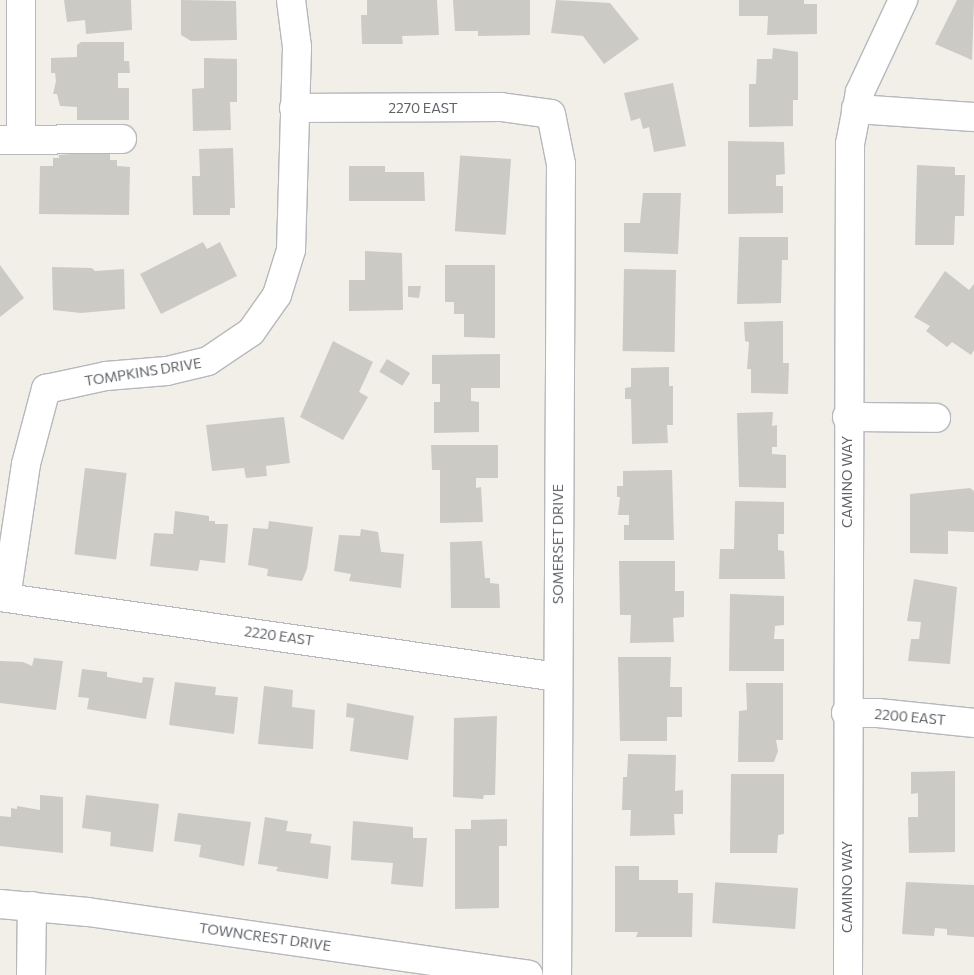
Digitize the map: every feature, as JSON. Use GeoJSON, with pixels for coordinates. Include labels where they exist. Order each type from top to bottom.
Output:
{"type":"FeatureCollection","features":[{"type":"Feature","properties":{"kind":"street"},"geometry":{"type":"LineString","coordinates":[[21,0],[10,140],[122,139]]}},
{"type":"Feature","properties":{"kind":"street","name":"TOMPKINS DRIVE"},"geometry":{"type":"LineString","coordinates":[[3,598],[26,464],[46,389],[106,376],[167,371],[208,361],[251,332],[277,295],[291,250],[297,48],[291,0]]}},
{"type":"Feature","properties":{"kind":"street","name":"CAMINO WAY"},"geometry":{"type":"LineString","coordinates":[[848,975],[846,714],[850,144],[856,109],[866,75],[903,0]]}},
{"type":"Feature","properties":{"kind":"street","name":"2270 EAST"},"geometry":{"type":"LineString","coordinates":[[294,108],[501,108],[552,114]]}},
{"type":"Feature","properties":{"kind":"street"},"geometry":{"type":"LineString","coordinates":[[856,109],[974,117]]}},
{"type":"Feature","properties":{"kind":"street","name":"SOMERSET DRIVE"},"geometry":{"type":"LineString","coordinates":[[552,114],[560,164],[556,975]]}},
{"type":"Feature","properties":{"kind":"street"},"geometry":{"type":"LineString","coordinates":[[847,417],[936,418]]}},
{"type":"Feature","properties":{"kind":"street","name":"2220 EAST"},"geometry":{"type":"LineString","coordinates":[[3,598],[557,677]]}},
{"type":"Feature","properties":{"kind":"street","name":"2200 EAST"},"geometry":{"type":"LineString","coordinates":[[846,714],[878,713],[974,723]]}},
{"type":"Feature","properties":{"kind":"street","name":"TOWNCREST DRIVE"},"geometry":{"type":"LineString","coordinates":[[0,904],[32,906],[529,975]]}},
{"type":"Feature","properties":{"kind":"street"},"geometry":{"type":"LineString","coordinates":[[31,975],[32,906]]}},
{"type":"Feature","properties":{"kind":"building"},"geometry":{"type":"Polygon","coordinates":[[[64,0],[131,0],[132,30],[86,34],[85,20],[67,22],[64,0]]]}},
{"type":"Feature","properties":{"kind":"building"},"geometry":{"type":"Polygon","coordinates":[[[181,0],[236,1],[237,40],[191,41],[181,35],[181,0]]]}},
{"type":"Feature","properties":{"kind":"building"},"geometry":{"type":"Polygon","coordinates":[[[367,0],[437,0],[439,35],[402,36],[403,44],[362,44],[361,15],[367,15],[367,0]]]}},
{"type":"Feature","properties":{"kind":"building"},"geometry":{"type":"Polygon","coordinates":[[[453,0],[530,0],[530,35],[478,36],[478,31],[455,31],[453,0]]]}},
{"type":"Feature","properties":{"kind":"building"},"geometry":{"type":"Polygon","coordinates":[[[556,0],[610,3],[639,39],[604,64],[583,36],[551,33],[556,0]]]}},
{"type":"Feature","properties":{"kind":"building"},"geometry":{"type":"Polygon","coordinates":[[[739,0],[804,0],[804,4],[817,4],[817,34],[767,35],[768,16],[739,16],[739,0]]]}},
{"type":"Feature","properties":{"kind":"building"},"geometry":{"type":"Polygon","coordinates":[[[957,0],[974,0],[972,60],[935,44],[957,0]]]}},
{"type":"Feature","properties":{"kind":"building"},"geometry":{"type":"Polygon","coordinates":[[[81,42],[124,42],[124,61],[129,61],[130,73],[118,73],[118,88],[129,88],[129,120],[77,120],[77,107],[60,106],[57,94],[53,94],[56,81],[55,73],[51,73],[51,58],[77,57],[77,45],[81,42]]]}},
{"type":"Feature","properties":{"kind":"building"},"geometry":{"type":"Polygon","coordinates":[[[773,48],[798,52],[798,100],[793,100],[793,126],[749,127],[749,84],[756,84],[757,59],[772,59],[773,48]]]}},
{"type":"Feature","properties":{"kind":"building"},"geometry":{"type":"Polygon","coordinates":[[[204,58],[237,59],[237,102],[230,102],[231,130],[193,131],[192,89],[204,88],[204,58]]]}},
{"type":"Feature","properties":{"kind":"building"},"geometry":{"type":"Polygon","coordinates":[[[673,83],[686,146],[654,152],[649,127],[643,129],[640,118],[631,121],[624,93],[673,83]]]}},
{"type":"Feature","properties":{"kind":"building"},"geometry":{"type":"Polygon","coordinates":[[[728,141],[784,142],[785,174],[776,175],[776,186],[783,186],[783,213],[728,214],[728,141]]]}},
{"type":"Feature","properties":{"kind":"building"},"geometry":{"type":"Polygon","coordinates":[[[233,148],[235,208],[230,208],[230,215],[193,215],[192,176],[200,176],[199,149],[233,148]]]}},
{"type":"Feature","properties":{"kind":"building"},"geometry":{"type":"Polygon","coordinates":[[[110,153],[110,160],[117,160],[117,166],[130,167],[129,215],[39,214],[40,166],[53,166],[53,158],[59,158],[59,155],[110,153]]]}},
{"type":"Feature","properties":{"kind":"building"},"geometry":{"type":"Polygon","coordinates":[[[460,155],[511,159],[506,235],[455,231],[460,155]]]}},
{"type":"Feature","properties":{"kind":"building"},"geometry":{"type":"Polygon","coordinates":[[[917,165],[955,167],[955,175],[965,175],[964,216],[955,216],[954,245],[915,245],[917,165]]]}},
{"type":"Feature","properties":{"kind":"building"},"geometry":{"type":"Polygon","coordinates":[[[349,166],[385,166],[385,172],[424,172],[425,201],[349,201],[349,166]]]}},
{"type":"Feature","properties":{"kind":"building"},"geometry":{"type":"Polygon","coordinates":[[[643,193],[681,193],[678,254],[624,252],[624,223],[640,223],[643,193]]]}},
{"type":"Feature","properties":{"kind":"building"},"geometry":{"type":"Polygon","coordinates":[[[739,237],[788,237],[788,260],[782,260],[781,303],[737,304],[739,237]]]}},
{"type":"Feature","properties":{"kind":"building"},"geometry":{"type":"Polygon","coordinates":[[[203,242],[207,249],[220,242],[237,276],[161,314],[140,274],[203,242]]]}},
{"type":"Feature","properties":{"kind":"building"},"geometry":{"type":"Polygon","coordinates":[[[365,251],[402,253],[403,310],[349,311],[349,280],[365,280],[365,251]]]}},
{"type":"Feature","properties":{"kind":"building"},"geometry":{"type":"Polygon","coordinates":[[[0,265],[24,298],[0,317],[0,265]]]}},
{"type":"Feature","properties":{"kind":"building"},"geometry":{"type":"Polygon","coordinates":[[[445,265],[495,265],[495,338],[464,337],[464,314],[454,314],[454,302],[445,302],[445,265]]]}},
{"type":"Feature","properties":{"kind":"building"},"geometry":{"type":"Polygon","coordinates":[[[52,267],[92,268],[95,271],[124,269],[125,309],[81,313],[53,310],[52,267]]]}},
{"type":"Feature","properties":{"kind":"building"},"geometry":{"type":"Polygon","coordinates":[[[624,269],[676,270],[675,352],[623,351],[624,269]]]}},
{"type":"Feature","properties":{"kind":"building"},"geometry":{"type":"Polygon","coordinates":[[[945,271],[969,290],[974,284],[974,350],[971,355],[952,342],[947,347],[926,331],[930,326],[914,317],[945,271]]]}},
{"type":"Feature","properties":{"kind":"building"},"geometry":{"type":"Polygon","coordinates":[[[408,286],[421,286],[419,298],[408,297],[408,286]]]}},
{"type":"Feature","properties":{"kind":"building"},"geometry":{"type":"Polygon","coordinates":[[[783,321],[783,363],[789,363],[788,394],[751,393],[751,369],[747,369],[749,342],[745,341],[744,322],[783,321]]]}},
{"type":"Feature","properties":{"kind":"building"},"geometry":{"type":"Polygon","coordinates":[[[333,341],[373,362],[359,392],[368,397],[343,440],[300,417],[333,341]]]}},
{"type":"Feature","properties":{"kind":"building"},"geometry":{"type":"Polygon","coordinates":[[[500,354],[500,388],[471,388],[471,401],[479,402],[479,432],[434,433],[434,402],[440,402],[440,384],[432,384],[432,355],[500,354]]]}},
{"type":"Feature","properties":{"kind":"building"},"geometry":{"type":"Polygon","coordinates":[[[387,359],[410,373],[402,386],[379,372],[387,359]]]}},
{"type":"Feature","properties":{"kind":"building"},"geometry":{"type":"Polygon","coordinates":[[[669,367],[669,386],[673,386],[673,425],[667,425],[668,443],[632,444],[631,399],[625,399],[625,388],[631,387],[631,368],[669,367]]]}},
{"type":"Feature","properties":{"kind":"building"},"geometry":{"type":"Polygon","coordinates":[[[773,412],[772,426],[777,425],[777,447],[772,447],[772,454],[786,455],[786,488],[739,487],[737,413],[773,412]]]}},
{"type":"Feature","properties":{"kind":"building"},"geometry":{"type":"Polygon","coordinates":[[[284,417],[290,463],[266,466],[267,476],[246,478],[244,468],[212,471],[206,425],[284,417]]]}},
{"type":"Feature","properties":{"kind":"building"},"geometry":{"type":"Polygon","coordinates":[[[431,445],[498,445],[498,478],[476,478],[476,488],[481,487],[483,522],[440,523],[440,470],[432,470],[431,445]]]}},
{"type":"Feature","properties":{"kind":"building"},"geometry":{"type":"Polygon","coordinates":[[[85,468],[127,473],[116,559],[74,554],[85,468]]]}},
{"type":"Feature","properties":{"kind":"building"},"geometry":{"type":"Polygon","coordinates":[[[672,470],[674,540],[624,540],[624,525],[629,525],[629,515],[618,515],[620,497],[617,497],[617,486],[623,486],[623,471],[672,470]]]}},
{"type":"Feature","properties":{"kind":"building"},"geometry":{"type":"Polygon","coordinates":[[[970,488],[974,491],[974,532],[948,531],[948,554],[910,553],[910,494],[970,488]]]}},
{"type":"Feature","properties":{"kind":"building"},"geometry":{"type":"Polygon","coordinates":[[[735,501],[784,502],[784,534],[778,534],[778,550],[784,551],[785,579],[719,579],[720,549],[734,549],[735,501]]]}},
{"type":"Feature","properties":{"kind":"building"},"geometry":{"type":"Polygon","coordinates":[[[175,511],[209,516],[209,521],[215,521],[215,524],[228,524],[225,563],[200,560],[198,571],[150,566],[154,533],[173,534],[175,511]]]}},
{"type":"Feature","properties":{"kind":"building"},"geometry":{"type":"Polygon","coordinates":[[[269,521],[313,527],[307,569],[302,581],[267,576],[268,569],[248,565],[253,528],[268,529],[269,521]]]}},
{"type":"Feature","properties":{"kind":"building"},"geometry":{"type":"Polygon","coordinates":[[[361,529],[378,532],[381,552],[404,554],[401,588],[349,581],[351,574],[334,571],[339,535],[360,536],[361,529]]]}},
{"type":"Feature","properties":{"kind":"building"},"geometry":{"type":"Polygon","coordinates":[[[482,541],[485,578],[490,578],[490,583],[499,584],[500,608],[451,608],[450,542],[482,541]]]}},
{"type":"Feature","properties":{"kind":"building"},"geometry":{"type":"Polygon","coordinates":[[[619,561],[675,561],[675,591],[684,591],[684,617],[673,618],[674,642],[630,643],[631,615],[620,615],[619,561]]]}},
{"type":"Feature","properties":{"kind":"building"},"geometry":{"type":"Polygon","coordinates":[[[914,579],[957,587],[950,664],[908,661],[911,639],[919,639],[921,622],[907,621],[914,579]]]}},
{"type":"Feature","properties":{"kind":"building"},"geometry":{"type":"Polygon","coordinates":[[[730,594],[784,596],[784,625],[775,626],[774,639],[784,639],[784,671],[729,671],[730,594]]]}},
{"type":"Feature","properties":{"kind":"building"},"geometry":{"type":"Polygon","coordinates":[[[618,657],[671,657],[670,687],[682,687],[682,717],[667,717],[667,741],[620,741],[618,657]]]}},
{"type":"Feature","properties":{"kind":"building"},"geometry":{"type":"Polygon","coordinates":[[[34,658],[63,661],[56,710],[0,703],[0,661],[23,662],[32,666],[34,658]]]}},
{"type":"Feature","properties":{"kind":"building"},"geometry":{"type":"Polygon","coordinates":[[[82,669],[107,672],[107,677],[142,683],[143,677],[154,678],[146,719],[87,709],[89,698],[78,697],[82,669]]]}},
{"type":"Feature","properties":{"kind":"building"},"geometry":{"type":"Polygon","coordinates":[[[175,682],[216,687],[215,695],[238,697],[234,734],[169,725],[175,682]]]}},
{"type":"Feature","properties":{"kind":"building"},"geometry":{"type":"Polygon","coordinates":[[[746,683],[783,683],[783,740],[776,740],[778,751],[774,762],[738,762],[739,711],[747,710],[746,683]]]}},
{"type":"Feature","properties":{"kind":"building"},"geometry":{"type":"Polygon","coordinates":[[[264,686],[293,690],[292,707],[315,710],[313,749],[258,744],[264,686]]]}},
{"type":"Feature","properties":{"kind":"building"},"geometry":{"type":"Polygon","coordinates":[[[347,703],[414,716],[408,760],[350,751],[354,718],[346,717],[347,703]]]}},
{"type":"Feature","properties":{"kind":"building"},"geometry":{"type":"Polygon","coordinates":[[[497,716],[495,795],[484,795],[483,799],[453,797],[454,718],[497,716]]]}},
{"type":"Feature","properties":{"kind":"building"},"geometry":{"type":"Polygon","coordinates":[[[628,754],[676,755],[675,791],[683,790],[683,814],[674,814],[675,835],[630,836],[631,810],[622,810],[623,777],[627,777],[628,754]]]}},
{"type":"Feature","properties":{"kind":"building"},"geometry":{"type":"Polygon","coordinates":[[[955,771],[955,852],[909,853],[908,817],[918,817],[918,793],[911,794],[911,772],[955,771]]]}},
{"type":"Feature","properties":{"kind":"building"},"geometry":{"type":"Polygon","coordinates":[[[731,774],[784,774],[784,834],[778,835],[777,853],[730,853],[731,774]]]}},
{"type":"Feature","properties":{"kind":"building"},"geometry":{"type":"Polygon","coordinates":[[[40,795],[63,797],[63,853],[0,846],[0,816],[11,817],[11,808],[17,809],[17,806],[40,810],[40,795]]]}},
{"type":"Feature","properties":{"kind":"building"},"geometry":{"type":"Polygon","coordinates":[[[86,795],[159,804],[153,852],[110,846],[111,832],[82,828],[86,795]]]}},
{"type":"Feature","properties":{"kind":"building"},"geometry":{"type":"Polygon","coordinates":[[[178,813],[251,822],[244,866],[199,857],[201,845],[174,841],[178,813]]]}},
{"type":"Feature","properties":{"kind":"building"},"geometry":{"type":"Polygon","coordinates":[[[265,817],[288,821],[286,831],[312,834],[310,843],[331,846],[328,879],[276,871],[278,867],[258,864],[265,817]]]}},
{"type":"Feature","properties":{"kind":"building"},"geometry":{"type":"Polygon","coordinates":[[[507,819],[507,846],[499,846],[499,908],[455,909],[455,829],[471,829],[471,820],[507,819]]]}},
{"type":"Feature","properties":{"kind":"building"},"geometry":{"type":"Polygon","coordinates":[[[353,821],[413,827],[413,838],[427,838],[423,887],[391,884],[393,863],[351,860],[353,821]]]}},
{"type":"Feature","properties":{"kind":"building"},"geometry":{"type":"Polygon","coordinates":[[[615,866],[639,866],[639,880],[678,880],[678,893],[693,893],[692,937],[636,937],[638,932],[615,932],[615,866]]]}},
{"type":"Feature","properties":{"kind":"building"},"geometry":{"type":"Polygon","coordinates":[[[715,882],[798,888],[795,929],[712,923],[715,882]]]}},
{"type":"Feature","properties":{"kind":"building"},"geometry":{"type":"Polygon","coordinates":[[[906,882],[974,885],[974,937],[947,935],[947,929],[935,928],[934,936],[902,934],[906,882]]]}}]}
